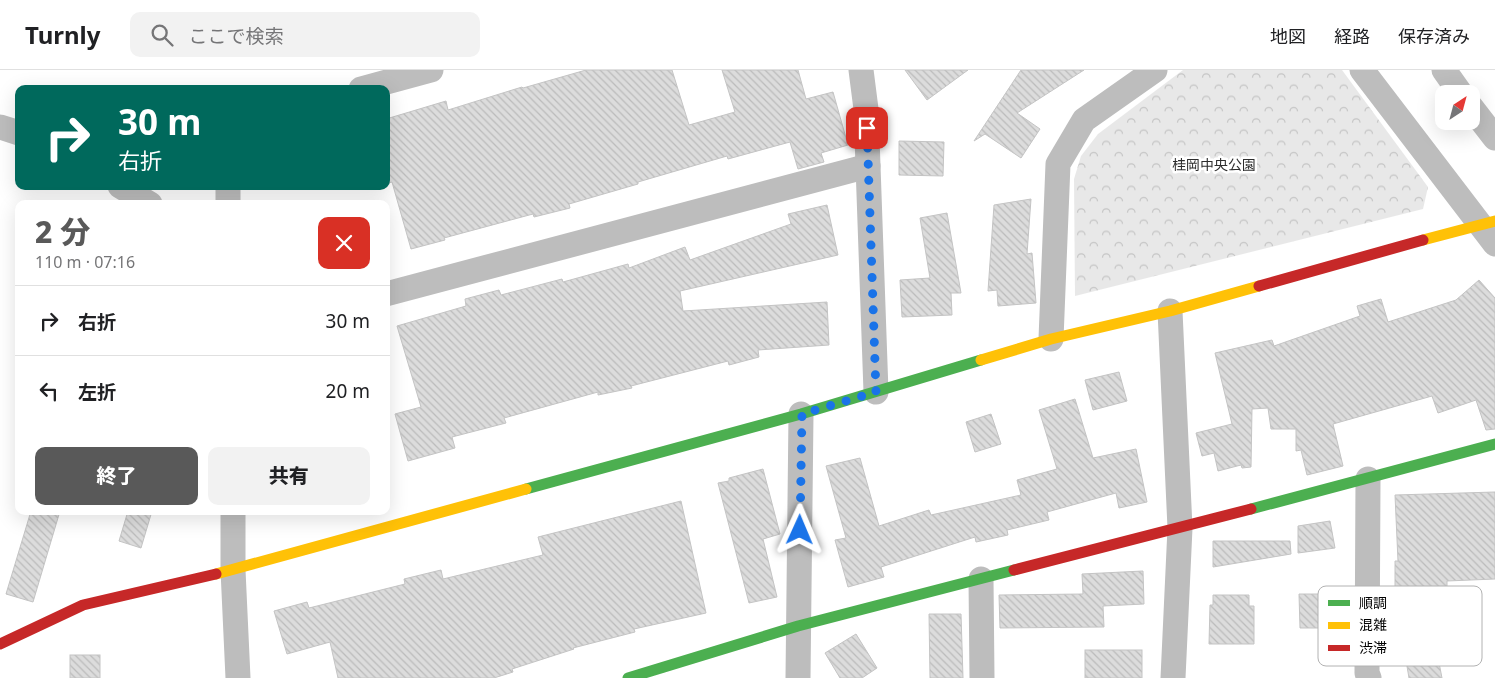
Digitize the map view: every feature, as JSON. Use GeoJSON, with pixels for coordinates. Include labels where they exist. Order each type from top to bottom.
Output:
{"type":"FeatureCollection","features":[{"type":"Feature","properties":{"kind":"street"},"geometry":{"type":"LineString","coordinates":[[376,85],[431,70]]}},
{"type":"Feature","properties":{"kind":"street"},"geometry":{"type":"LineString","coordinates":[[861,70],[866,109],[876,392]]}},
{"type":"Feature","properties":{"kind":"street"},"geometry":{"type":"LineString","coordinates":[[1051,340],[1058,164],[1084,120],[1155,70]]}},
{"type":"Feature","properties":{"kind":"street"},"geometry":{"type":"LineString","coordinates":[[1362,70],[1487,223],[1495,244]]}},
{"type":"Feature","properties":{"kind":"street"},"geometry":{"type":"LineString","coordinates":[[1444,70],[1455,85]]}},
{"type":"Feature","properties":{"kind":"street"},"geometry":{"type":"LineString","coordinates":[[1480,119],[1495,138]]}},
{"type":"Feature","properties":{"kind":"street"},"geometry":{"type":"LineString","coordinates":[[0,127],[15,132]]}},
{"type":"Feature","properties":{"kind":"street"},"geometry":{"type":"LineString","coordinates":[[390,293],[868,166]]}},
{"type":"Feature","properties":{"kind":"street"},"geometry":{"type":"LineString","coordinates":[[127,190],[143,200]]}},
{"type":"Feature","properties":{"kind":"street"},"geometry":{"type":"LineString","coordinates":[[0,644],[83,605],[233,570],[802,414],[1051,340],[1170,311],[1487,223]]}},
{"type":"Feature","properties":{"kind":"street"},"geometry":{"type":"LineString","coordinates":[[1170,311],[1180,528],[1173,678]]}},
{"type":"Feature","properties":{"kind":"street"},"geometry":{"type":"LineString","coordinates":[[798,678],[802,414]]}},
{"type":"Feature","properties":{"kind":"street"},"geometry":{"type":"LineString","coordinates":[[628,678],[798,626],[1180,528],[1495,444]]}},
{"type":"Feature","properties":{"kind":"street"},"geometry":{"type":"LineString","coordinates":[[1367,586],[1368,478]]}},
{"type":"Feature","properties":{"kind":"street"},"geometry":{"type":"LineString","coordinates":[[233,515],[233,570],[238,678]]}},
{"type":"Feature","properties":{"kind":"street"},"geometry":{"type":"LineString","coordinates":[[981,579],[982,678]]}},
{"type":"Feature","properties":{"kind":"green space","name":"桂岡中央公園"},"geometry":{"type":"Polygon","coordinates":[[[1183,70],[1342,70],[1428,187],[1423,209],[1075,296],[1074,179],[1081,156],[1098,134],[1183,70]]]}},
{"type":"Feature","properties":{"kind":"building"},"geometry":{"type":"Polygon","coordinates":[[[586,70],[672,70],[689,125],[735,112],[722,70],[798,70],[806,99],[833,92],[848,145],[821,153],[824,162],[798,169],[790,142],[728,159],[727,156],[569,204],[570,208],[534,217],[533,214],[411,249],[392,182],[390,183],[390,118],[446,101],[448,110],[586,70]]]}},
{"type":"Feature","properties":{"kind":"building"},"geometry":{"type":"Polygon","coordinates":[[[905,70],[968,70],[927,100],[905,70]]]}},
{"type":"Feature","properties":{"kind":"building"},"geometry":{"type":"Polygon","coordinates":[[[1021,70],[1084,70],[1017,113],[1040,129],[1021,158],[985,134],[974,141],[1021,70]]]}},
{"type":"Feature","properties":{"kind":"building"},"geometry":{"type":"Polygon","coordinates":[[[899,141],[944,142],[943,176],[899,175],[899,141]]]}},
{"type":"Feature","properties":{"kind":"building"},"geometry":{"type":"Polygon","coordinates":[[[1031,199],[1027,254],[1032,253],[1036,303],[998,306],[997,290],[988,291],[994,205],[1031,199]]]}},
{"type":"Feature","properties":{"kind":"building"},"geometry":{"type":"Polygon","coordinates":[[[827,205],[838,255],[680,291],[683,311],[827,302],[829,345],[758,350],[759,357],[729,365],[728,361],[631,386],[632,388],[598,395],[598,392],[504,418],[506,423],[452,437],[455,448],[408,461],[395,414],[421,407],[397,326],[466,306],[465,299],[499,290],[501,295],[562,279],[563,282],[628,264],[629,268],[685,247],[690,260],[791,224],[788,214],[827,205]]]}},
{"type":"Feature","properties":{"kind":"building"},"geometry":{"type":"Polygon","coordinates":[[[947,213],[961,293],[951,293],[952,315],[902,317],[900,280],[930,278],[920,218],[947,213]]]}},
{"type":"Feature","properties":{"kind":"building"},"geometry":{"type":"Polygon","coordinates":[[[1479,280],[1495,298],[1495,429],[1486,430],[1476,400],[1438,413],[1432,396],[1333,424],[1343,466],[1307,475],[1301,450],[1296,451],[1296,429],[1271,429],[1268,408],[1252,409],[1251,467],[1242,468],[1241,465],[1218,471],[1214,453],[1202,456],[1196,433],[1232,424],[1215,353],[1272,340],[1274,346],[1360,316],[1357,306],[1381,299],[1388,322],[1456,300],[1479,280]]]}},
{"type":"Feature","properties":{"kind":"building"},"geometry":{"type":"Polygon","coordinates":[[[1119,372],[1127,401],[1093,410],[1085,380],[1119,372]]]}},
{"type":"Feature","properties":{"kind":"building"},"geometry":{"type":"Polygon","coordinates":[[[1075,399],[1093,458],[1136,449],[1147,502],[1119,508],[1116,493],[1047,512],[1049,520],[1007,530],[1008,535],[976,542],[975,537],[881,567],[884,577],[848,587],[835,540],[846,538],[826,466],[860,458],[879,526],[929,510],[931,515],[1021,495],[1017,480],[1057,469],[1039,410],[1075,399]]]}},
{"type":"Feature","properties":{"kind":"building"},"geometry":{"type":"Polygon","coordinates":[[[991,414],[1001,444],[975,452],[966,422],[991,414]]]}},
{"type":"Feature","properties":{"kind":"building"},"geometry":{"type":"Polygon","coordinates":[[[763,469],[780,534],[763,539],[777,597],[749,603],[718,483],[729,481],[729,478],[763,469]]]}},
{"type":"Feature","properties":{"kind":"building"},"geometry":{"type":"Polygon","coordinates":[[[1495,492],[1495,579],[1447,581],[1447,586],[1395,586],[1395,561],[1398,561],[1395,495],[1495,492]]]}},
{"type":"Feature","properties":{"kind":"building"},"geometry":{"type":"Polygon","coordinates":[[[681,501],[706,613],[634,629],[635,632],[573,648],[512,669],[513,672],[494,678],[338,678],[330,642],[287,654],[274,611],[307,602],[309,608],[405,584],[404,579],[441,570],[443,579],[543,555],[538,537],[681,501]]]}},
{"type":"Feature","properties":{"kind":"building"},"geometry":{"type":"Polygon","coordinates":[[[30,515],[59,515],[33,602],[6,594],[30,515]]]}},
{"type":"Feature","properties":{"kind":"building"},"geometry":{"type":"Polygon","coordinates":[[[127,515],[151,515],[141,548],[119,541],[127,515]]]}},
{"type":"Feature","properties":{"kind":"building"},"geometry":{"type":"Polygon","coordinates":[[[1330,521],[1335,548],[1298,553],[1298,526],[1330,521]]]}},
{"type":"Feature","properties":{"kind":"building"},"geometry":{"type":"Polygon","coordinates":[[[1213,541],[1290,541],[1291,554],[1213,567],[1213,541]]]}},
{"type":"Feature","properties":{"kind":"building"},"geometry":{"type":"Polygon","coordinates":[[[1143,571],[1144,604],[1103,606],[1104,627],[1000,628],[999,595],[1083,594],[1082,574],[1143,571]]]}},
{"type":"Feature","properties":{"kind":"building"},"geometry":{"type":"Polygon","coordinates":[[[1299,594],[1318,594],[1318,628],[1300,628],[1299,594]]]}},
{"type":"Feature","properties":{"kind":"building"},"geometry":{"type":"Polygon","coordinates":[[[1213,595],[1249,595],[1249,606],[1254,606],[1254,644],[1209,644],[1210,605],[1213,605],[1213,595]]]}},
{"type":"Feature","properties":{"kind":"building"},"geometry":{"type":"Polygon","coordinates":[[[929,614],[961,614],[963,678],[930,678],[929,614]]]}},
{"type":"Feature","properties":{"kind":"building"},"geometry":{"type":"Polygon","coordinates":[[[856,634],[877,668],[862,678],[840,678],[825,653],[856,634]]]}},
{"type":"Feature","properties":{"kind":"building"},"geometry":{"type":"Polygon","coordinates":[[[1085,650],[1142,650],[1142,678],[1085,678],[1085,650]]]}},
{"type":"Feature","properties":{"kind":"building"},"geometry":{"type":"Polygon","coordinates":[[[70,655],[100,655],[100,678],[70,678],[70,655]]]}},
{"type":"Feature","properties":{"kind":"building"},"geometry":{"type":"Polygon","coordinates":[[[1407,666],[1440,666],[1442,678],[1409,678],[1407,666]]]}},
{"type":"Feature","properties":{"kind":"traffic: fast"},"geometry":{"type":"LineString","coordinates":[[526,489],[801,414],[981,360]]}},
{"type":"Feature","properties":{"kind":"traffic: fast"},"geometry":{"type":"LineString","coordinates":[[1251,509],[1495,444]]}},
{"type":"Feature","properties":{"kind":"traffic: fast"},"geometry":{"type":"LineString","coordinates":[[628,678],[798,626],[1014,570]]}},
{"type":"Feature","properties":{"kind":"traffic: slow"},"geometry":{"type":"LineString","coordinates":[[1423,240],[1495,221]]}},
{"type":"Feature","properties":{"kind":"traffic: slow"},"geometry":{"type":"LineString","coordinates":[[981,360],[1051,339],[1170,311],[1259,286]]}},
{"type":"Feature","properties":{"kind":"traffic: slow"},"geometry":{"type":"LineString","coordinates":[[216,574],[526,489]]}},
{"type":"Feature","properties":{"kind":"traffic: jam"},"geometry":{"type":"LineString","coordinates":[[1259,286],[1423,240]]}},
{"type":"Feature","properties":{"kind":"traffic: jam"},"geometry":{"type":"LineString","coordinates":[[1014,570],[1251,509]]}},
{"type":"Feature","properties":{"kind":"traffic: jam"},"geometry":{"type":"LineString","coordinates":[[0,644],[83,605],[216,574]]}},
{"type":"Feature","properties":{"kind":"route"},"geometry":{"type":"LineString","coordinates":[[800,530],[802,414],[876,392],[867,128]]}}]}
